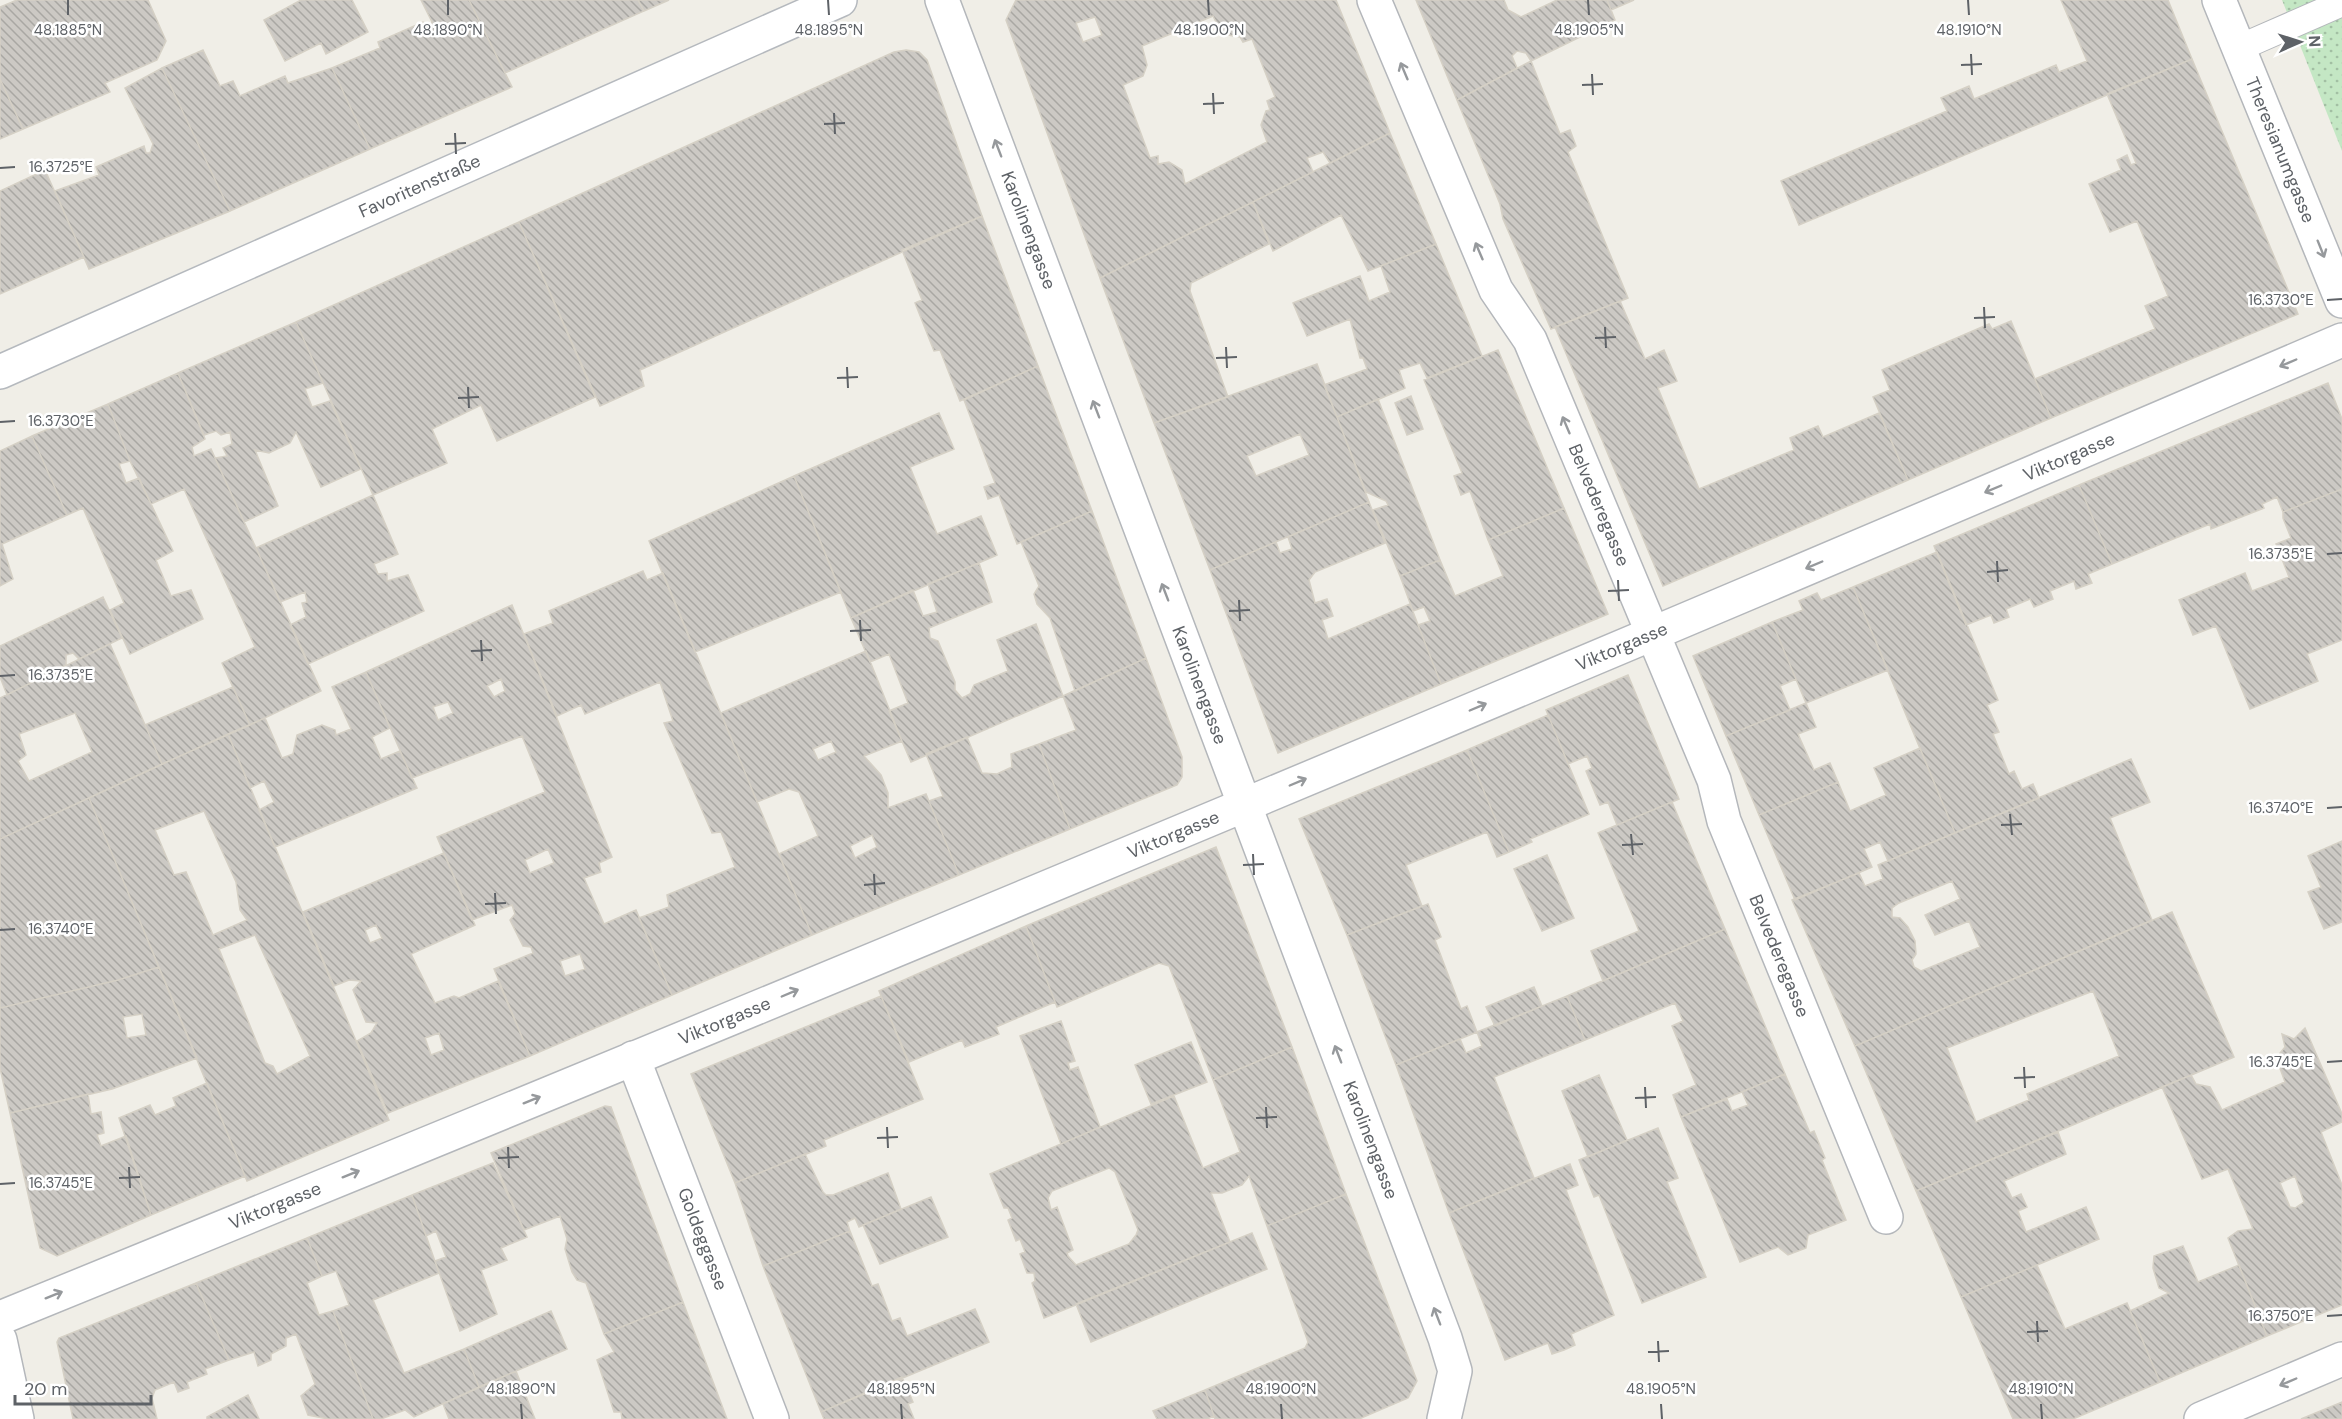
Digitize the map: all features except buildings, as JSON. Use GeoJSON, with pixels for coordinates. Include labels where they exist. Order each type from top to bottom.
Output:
{"type":"FeatureCollection","features":[{"type":"Feature","properties":{"kind":"street","name":"Favoritenstraße"},"geometry":{"type":"LineString","coordinates":[[0,372],[840,0]]}},
{"type":"Feature","properties":{"kind":"street","name":"Karolinengasse"},"geometry":{"type":"LineString","coordinates":[[942,0],[1445,1338],[1455,1371],[1444,1419]]}},
{"type":"Feature","properties":{"kind":"street","name":"Belvederegasse"},"geometry":{"type":"LineString","coordinates":[[1374,0],[1496,290],[1530,340],[1714,780],[1724,821],[1886,1217]]}},
{"type":"Feature","properties":{"kind":"street","name":"Theresianumgasse"},"geometry":{"type":"LineString","coordinates":[[2219,0],[2342,301]]}},
{"type":"Feature","properties":{"kind":"street","name":"Viktorgasse"},"geometry":{"type":"LineString","coordinates":[[0,1318],[1653,634],[2342,340]]}},
{"type":"Feature","properties":{"kind":"street","name":"Goldeggasse"},"geometry":{"type":"LineString","coordinates":[[633,1058],[772,1419]]}},
{"type":"Feature","properties":{"kind":"street"},"geometry":{"type":"LineString","coordinates":[[0,1340],[17,1419]]}},
{"type":"Feature","properties":{"kind":"street"},"geometry":{"type":"LineString","coordinates":[[2202,1419],[2342,1359]]}},
{"type":"Feature","properties":{"kind":"lane"},"geometry":{"type":"LineString","coordinates":[[2239,48],[2342,3]]}},
{"type":"Feature","properties":{"kind":"green space"},"geometry":{"type":"Polygon","coordinates":[[[2282,0],[2342,0],[2342,151],[2282,0]]]}}]}
